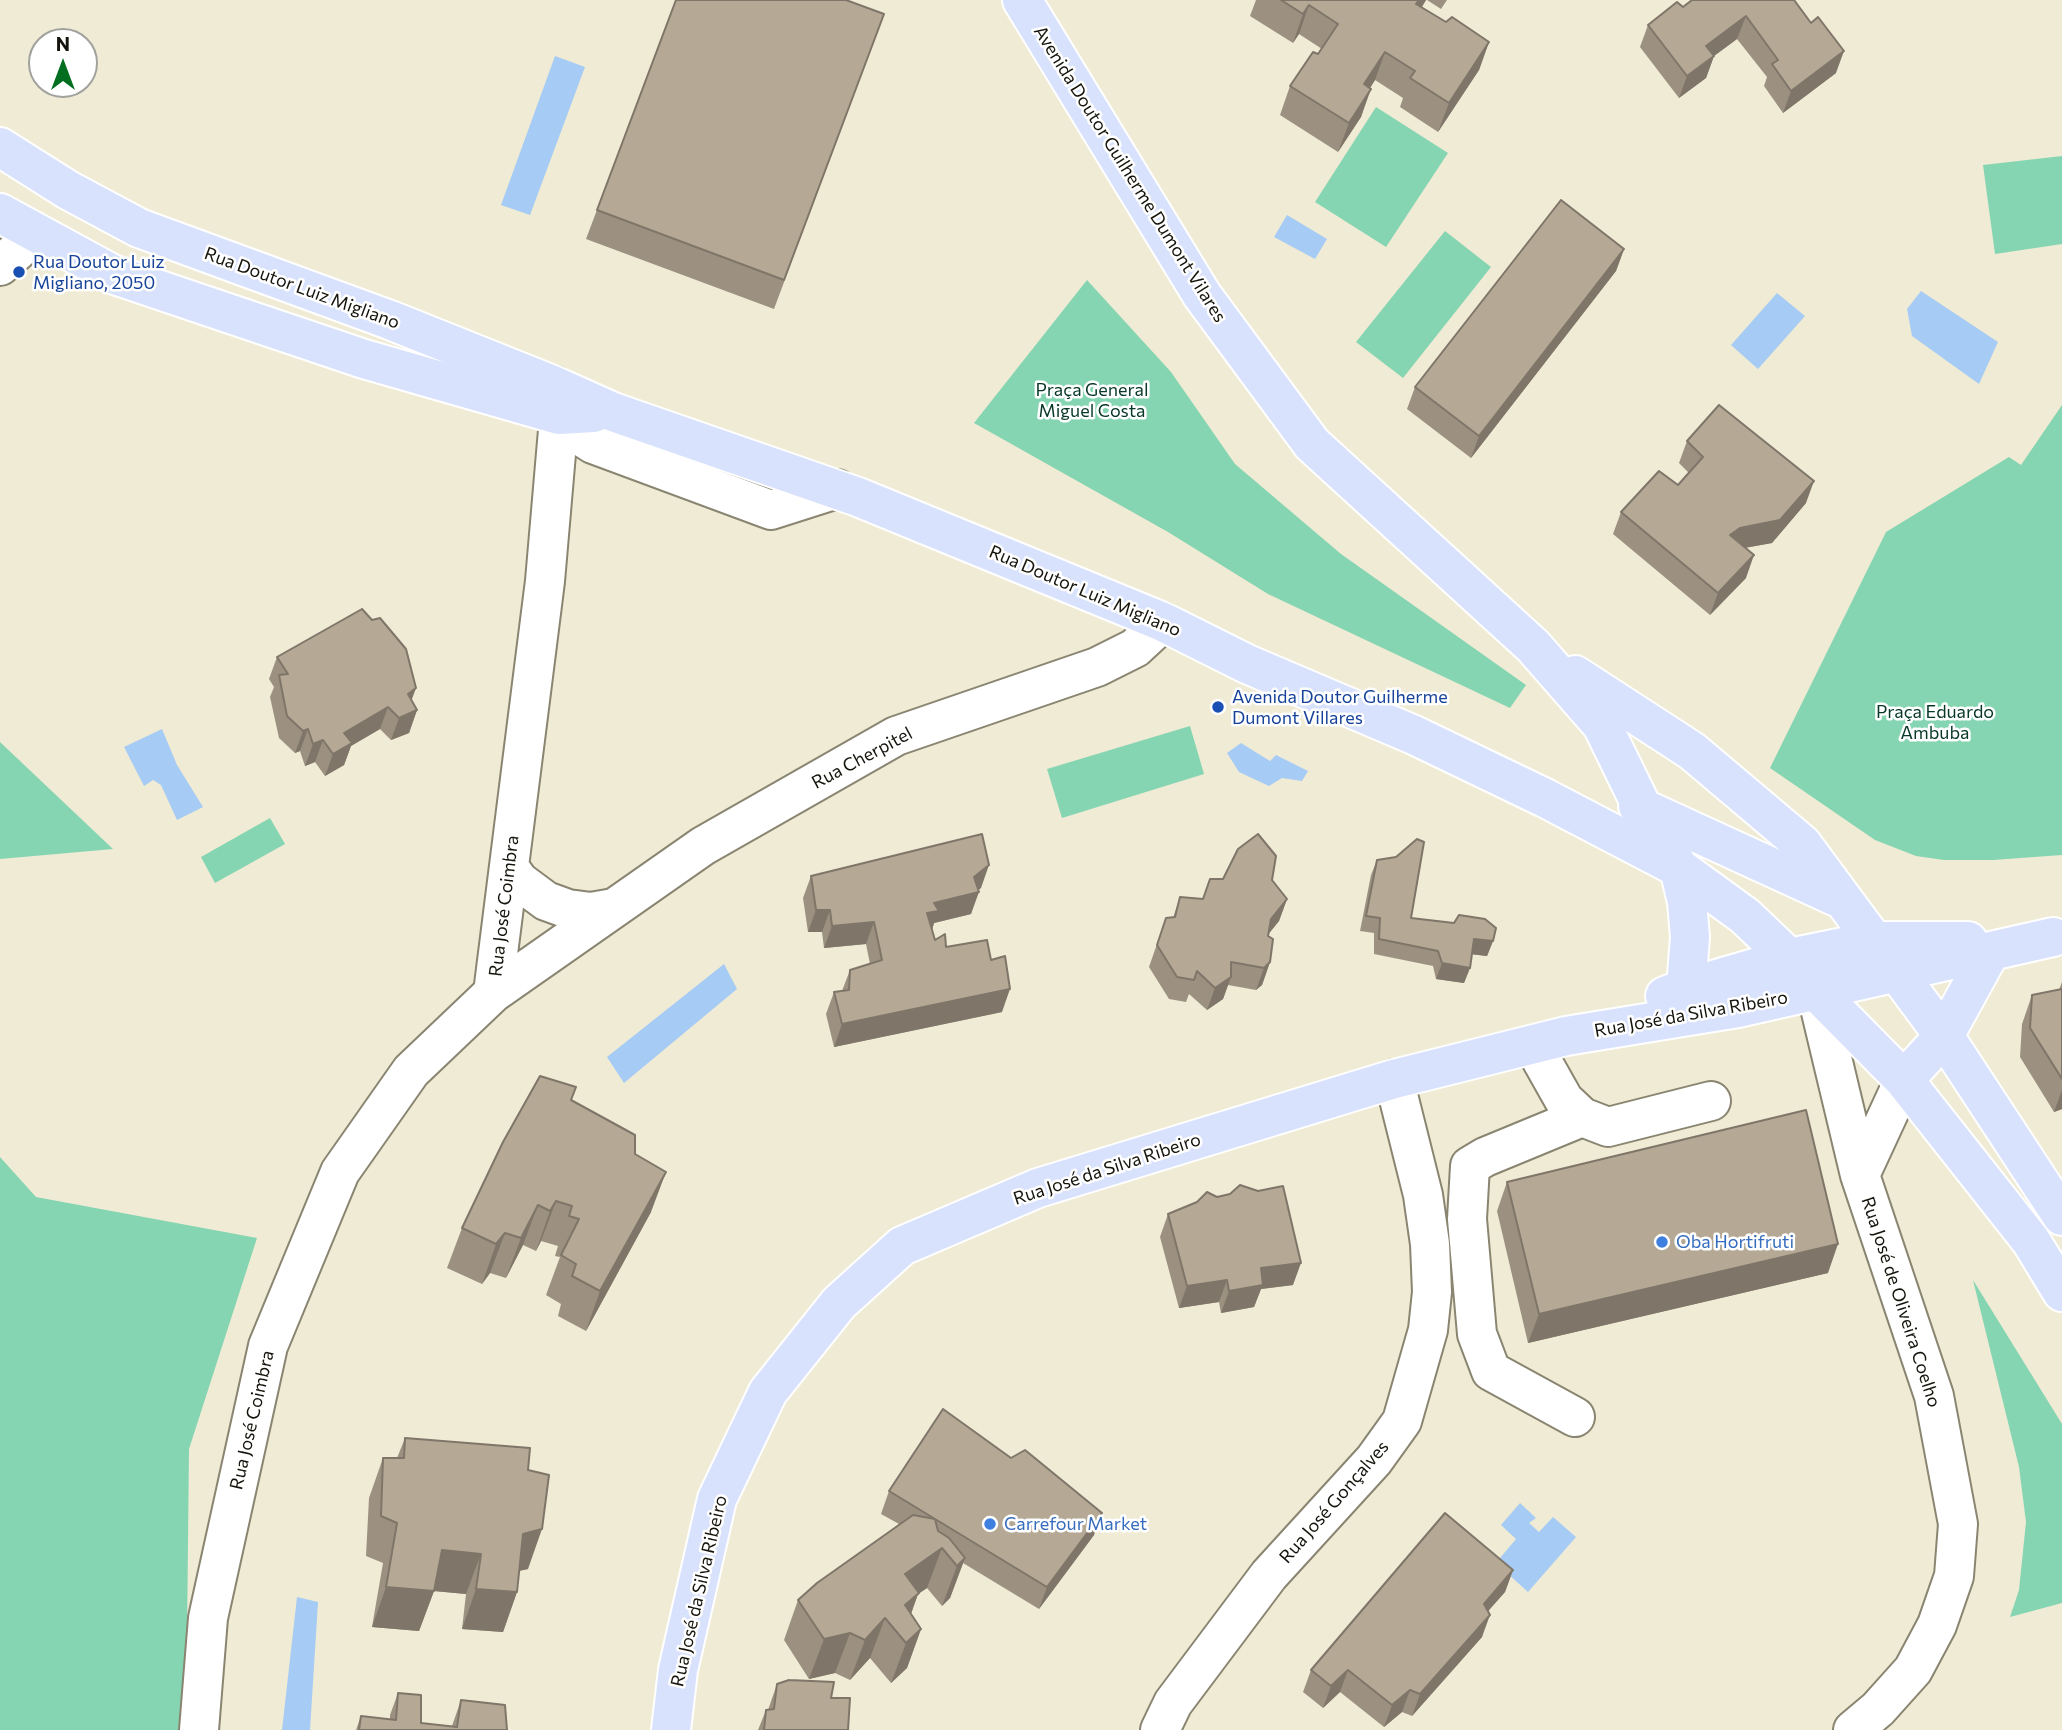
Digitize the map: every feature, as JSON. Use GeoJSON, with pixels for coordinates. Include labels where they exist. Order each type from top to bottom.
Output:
{"type":"FeatureCollection","features":[{"type":"Feature","properties":{"kind":"main road","name":"Avenida Doutor Guilherme Dumont Vilares"},"geometry":{"type":"LineString","coordinates":[[1022,0],[1202,295],[1312,443],[1533,646],[1602,725],[1642,807],[1841,899]]}},
{"type":"Feature","properties":{"kind":"main road","name":"Rua Doutor Luiz Migliano"},"geometry":{"type":"LineString","coordinates":[[0,147],[68,190],[139,228],[390,320],[578,403],[837,489],[1163,622],[1247,664],[1414,735],[1545,798],[1678,868]]}},
{"type":"Feature","properties":{"kind":"main road","name":"Rua Doutor Luiz Migliano"},"geometry":{"type":"LineString","coordinates":[[0,213],[111,274],[364,359],[578,403]]}},
{"type":"Feature","properties":{"kind":"main road","name":"Avenida Doutor Guilherme Dumont Vilares"},"geometry":{"type":"LineString","coordinates":[[1533,646],[1692,751],[1802,844],[1944,1037],[2062,1216]]}},
{"type":"Feature","properties":{"kind":"main road","name":"Rua Doutor Luiz Migliano"},"geometry":{"type":"LineString","coordinates":[[1545,798],[1642,807]]}},
{"type":"Feature","properties":{"kind":"main road"},"geometry":{"type":"LineString","coordinates":[[1642,807],[1678,868],[1687,902],[1690,937],[1686,988]]}},
{"type":"Feature","properties":{"kind":"main road"},"geometry":{"type":"LineString","coordinates":[[1678,868],[1745,916],[1789,958],[1816,991],[1905,1080],[2031,1241],[2062,1292]]}},
{"type":"Feature","properties":{"kind":"main road"},"geometry":{"type":"LineString","coordinates":[[1841,899],[1982,947],[2058,937]]}},
{"type":"Feature","properties":{"kind":"main road","name":"Rua José da Silva Ribeiro"},"geometry":{"type":"LineString","coordinates":[[1549,1041],[1686,988],[1789,958],[1872,941],[1982,947]]}},
{"type":"Feature","properties":{"kind":"main road"},"geometry":{"type":"LineString","coordinates":[[1905,1080],[1944,1037],[1982,947]]}},
{"type":"Feature","properties":{"kind":"main road","name":"Rua José da Silva Ribeiro"},"geometry":{"type":"LineString","coordinates":[[671,1730],[678,1670],[717,1499],[734,1463],[768,1392],[839,1303],[902,1246],[1038,1188],[1394,1079],[1549,1041],[1738,1008],[1816,991],[1896,972],[1982,947]]}},
{"type":"Feature","properties":{"kind":"street"},"geometry":{"type":"LineString","coordinates":[[0,266],[36,234]]}},
{"type":"Feature","properties":{"kind":"street"},"geometry":{"type":"LineString","coordinates":[[578,403],[573,431],[593,443],[771,510],[837,489]]}},
{"type":"Feature","properties":{"kind":"street","name":"Rua José Coimbra"},"geometry":{"type":"LineString","coordinates":[[199,1730],[208,1618],[268,1346],[340,1172],[411,1071],[493,993],[545,581],[578,403]]}},
{"type":"Feature","properties":{"kind":"street","name":"Rua Cherpitel"},"geometry":{"type":"LineString","coordinates":[[493,993],[703,846],[896,736],[1097,667],[1135,648],[1163,622]]}},
{"type":"Feature","properties":{"kind":"street"},"geometry":{"type":"LineString","coordinates":[[509,867],[519,881],[546,901],[580,911],[614,908]]}},
{"type":"Feature","properties":{"kind":"street","name":"Rua José de Oliveira Coelho"},"geometry":{"type":"LineString","coordinates":[[1816,991],[1860,1175],[1934,1396],[1958,1524],[1954,1576],[1937,1625],[1913,1670],[1878,1709],[1853,1730]]}},
{"type":"Feature","properties":{"kind":"street"},"geometry":{"type":"LineString","coordinates":[[1549,1041],[1564,1100],[1582,1117],[1608,1127],[1711,1101]]}},
{"type":"Feature","properties":{"kind":"street","name":"Rua José Gonçalves"},"geometry":{"type":"LineString","coordinates":[[1160,1730],[1173,1703],[1269,1575],[1374,1460],[1402,1420],[1428,1330],[1432,1293],[1430,1244],[1423,1195],[1394,1079]]}},
{"type":"Feature","properties":{"kind":"street","name":"Rua José de Oliveira Coelho"},"geometry":{"type":"LineString","coordinates":[[1860,1175],[1905,1080]]}},
{"type":"Feature","properties":{"kind":"street"},"geometry":{"type":"LineString","coordinates":[[1575,1417],[1491,1371],[1477,1334],[1467,1219],[1470,1166],[1485,1157],[1582,1117]]}},
{"type":"Feature","properties":{"kind":"green space"},"geometry":{"type":"Polygon","coordinates":[[[1376,107],[1448,153],[1386,247],[1315,202],[1376,107]]]}},
{"type":"Feature","properties":{"kind":"green space"},"geometry":{"type":"Polygon","coordinates":[[[2062,156],[2062,244],[1995,254],[1983,165],[2062,156]]]}},
{"type":"Feature","properties":{"kind":"green space"},"geometry":{"type":"Polygon","coordinates":[[[1445,231],[1491,267],[1403,378],[1356,342],[1445,231]]]}},
{"type":"Feature","properties":{"kind":"green space","name":"Praça General Miguel Costa"},"geometry":{"type":"Polygon","coordinates":[[[1087,280],[1171,372],[1235,464],[1341,554],[1526,685],[1510,708],[1268,594],[1168,532],[974,423],[1087,280]]]}},
{"type":"Feature","properties":{"kind":"green space","name":"Praça Eduardo Ambuba"},"geometry":{"type":"Polygon","coordinates":[[[2062,405],[2062,855],[1993,860],[1944,860],[1916,856],[1875,840],[1770,768],[1886,532],[2009,457],[2021,465],[2062,405]]]}},
{"type":"Feature","properties":{"kind":"green space"},"geometry":{"type":"Polygon","coordinates":[[[1190,726],[1204,774],[1062,818],[1047,769],[1190,726]]]}},
{"type":"Feature","properties":{"kind":"green space"},"geometry":{"type":"Polygon","coordinates":[[[0,742],[113,849],[0,859],[0,742]]]}},
{"type":"Feature","properties":{"kind":"green space"},"geometry":{"type":"Polygon","coordinates":[[[270,818],[285,844],[215,883],[201,857],[270,818]]]}},
{"type":"Feature","properties":{"kind":"green space"},"geometry":{"type":"Polygon","coordinates":[[[0,1157],[36,1197],[257,1238],[189,1449],[186,1730],[0,1730],[0,1157]]]}},
{"type":"Feature","properties":{"kind":"green space"},"geometry":{"type":"Polygon","coordinates":[[[1973,1280],[2062,1424],[2062,1603],[2010,1617],[2019,1590],[2026,1522],[2019,1467],[1973,1280]]]}},
{"type":"Feature","properties":{"kind":"water"},"geometry":{"type":"Polygon","coordinates":[[[555,56],[585,67],[530,215],[501,205],[555,56]]]}},
{"type":"Feature","properties":{"kind":"water"},"geometry":{"type":"Polygon","coordinates":[[[1287,215],[1327,239],[1315,259],[1274,237],[1287,215]]]}},
{"type":"Feature","properties":{"kind":"water"},"geometry":{"type":"Polygon","coordinates":[[[1921,291],[1998,342],[1979,384],[1912,336],[1907,309],[1921,291]]]}},
{"type":"Feature","properties":{"kind":"water"},"geometry":{"type":"Polygon","coordinates":[[[1777,293],[1805,316],[1758,369],[1731,345],[1777,293]]]}},
{"type":"Feature","properties":{"kind":"water"},"geometry":{"type":"Polygon","coordinates":[[[162,729],[177,765],[203,807],[177,820],[161,785],[153,780],[144,786],[124,747],[162,729]]]}},
{"type":"Feature","properties":{"kind":"water"},"geometry":{"type":"Polygon","coordinates":[[[1241,743],[1270,761],[1276,755],[1308,771],[1302,781],[1282,778],[1269,786],[1239,772],[1227,753],[1241,743]]]}},
{"type":"Feature","properties":{"kind":"water"},"geometry":{"type":"Polygon","coordinates":[[[724,964],[737,989],[624,1083],[607,1057],[724,964]]]}},
{"type":"Feature","properties":{"kind":"water"},"geometry":{"type":"Polygon","coordinates":[[[1520,1503],[1536,1518],[1529,1523],[1539,1532],[1553,1517],[1576,1537],[1528,1592],[1507,1573],[1511,1568],[1500,1558],[1516,1539],[1501,1525],[1520,1503]]]}},
{"type":"Feature","properties":{"kind":"water"},"geometry":{"type":"Polygon","coordinates":[[[297,1597],[318,1602],[310,1730],[282,1730],[297,1597]]]}},
{"type":"Feature","properties":{"kind":"building"},"geometry":{"type":"Polygon","coordinates":[[[676,0],[846,0],[884,14],[784,280],[597,210],[676,0]]]}},
{"type":"Feature","properties":{"kind":"building"},"geometry":{"type":"Polygon","coordinates":[[[1281,0],[1419,0],[1416,4],[1446,22],[1452,17],[1489,42],[1449,103],[1410,78],[1415,71],[1385,52],[1364,84],[1371,89],[1349,123],[1290,86],[1313,52],[1318,54],[1338,24],[1309,5],[1303,14],[1281,0]]]}},
{"type":"Feature","properties":{"kind":"building"},"geometry":{"type":"Polygon","coordinates":[[[1692,0],[1794,0],[1811,23],[1818,17],[1844,51],[1791,91],[1772,64],[1778,60],[1746,16],[1706,46],[1714,56],[1687,76],[1648,25],[1677,2],[1683,7],[1692,0]]]}},
{"type":"Feature","properties":{"kind":"building"},"geometry":{"type":"Polygon","coordinates":[[[1561,200],[1624,249],[1479,436],[1415,387],[1561,200]]]}},
{"type":"Feature","properties":{"kind":"building"},"geometry":{"type":"Polygon","coordinates":[[[1719,405],[1814,481],[1780,520],[1740,528],[1730,535],[1754,555],[1718,593],[1621,512],[1659,471],[1678,485],[1703,457],[1687,441],[1719,405]]]}},
{"type":"Feature","properties":{"kind":"building"},"geometry":{"type":"Polygon","coordinates":[[[362,609],[372,620],[380,618],[406,649],[416,688],[408,694],[417,710],[399,718],[388,707],[344,733],[352,743],[333,754],[323,740],[313,744],[308,729],[303,731],[287,716],[279,675],[288,674],[277,657],[362,609]]]}},
{"type":"Feature","properties":{"kind":"building"},"geometry":{"type":"Polygon","coordinates":[[[982,834],[989,865],[974,877],[979,892],[934,903],[939,911],[927,913],[935,940],[945,934],[946,947],[987,940],[991,960],[1005,956],[1010,989],[842,1024],[834,992],[849,990],[850,970],[882,960],[874,922],[832,926],[830,910],[816,910],[811,876],[982,834]]]}},
{"type":"Feature","properties":{"kind":"building"},"geometry":{"type":"Polygon","coordinates":[[[1258,834],[1276,856],[1272,880],[1287,899],[1271,919],[1268,936],[1273,939],[1270,962],[1264,968],[1231,962],[1231,977],[1215,988],[1197,971],[1194,980],[1177,977],[1157,945],[1166,918],[1175,917],[1180,897],[1203,899],[1210,879],[1223,879],[1238,849],[1258,834]]]}},
{"type":"Feature","properties":{"kind":"building"},"geometry":{"type":"Polygon","coordinates":[[[1417,839],[1424,842],[1411,918],[1454,923],[1459,915],[1485,919],[1496,928],[1493,941],[1474,939],[1470,968],[1442,963],[1438,951],[1379,939],[1380,918],[1366,916],[1377,860],[1396,857],[1417,839]]]}},
{"type":"Feature","properties":{"kind":"building"},"geometry":{"type":"Polygon","coordinates":[[[2062,989],[2062,1079],[2030,1028],[2032,995],[2062,989]]]}},
{"type":"Feature","properties":{"kind":"building"},"geometry":{"type":"Polygon","coordinates":[[[540,1076],[576,1087],[571,1100],[635,1135],[635,1154],[666,1172],[600,1291],[572,1276],[576,1264],[561,1255],[579,1219],[569,1216],[572,1206],[556,1201],[550,1211],[538,1205],[521,1238],[505,1233],[496,1244],[462,1228],[503,1142],[540,1076]]]}},
{"type":"Feature","properties":{"kind":"building","name":"Oba Hortifruti"},"geometry":{"type":"Polygon","coordinates":[[[1806,1110],[1838,1244],[1539,1314],[1507,1182],[1806,1110]]]}},
{"type":"Feature","properties":{"kind":"building"},"geometry":{"type":"Polygon","coordinates":[[[1240,1185],[1258,1191],[1283,1186],[1301,1263],[1261,1268],[1263,1285],[1229,1291],[1227,1280],[1187,1286],[1168,1214],[1197,1202],[1207,1192],[1217,1197],[1230,1194],[1240,1185]]]}},
{"type":"Feature","properties":{"kind":"building","name":"Carrefour Market"},"geometry":{"type":"Polygon","coordinates":[[[943,1409],[1011,1458],[1025,1450],[1102,1513],[1047,1587],[889,1491],[943,1409]]]}},
{"type":"Feature","properties":{"kind":"building"},"geometry":{"type":"Polygon","coordinates":[[[405,1438],[530,1448],[528,1470],[549,1475],[542,1529],[523,1534],[517,1592],[476,1589],[481,1554],[442,1550],[434,1591],[386,1587],[397,1523],[381,1516],[383,1458],[404,1458],[405,1438]]]}},
{"type":"Feature","properties":{"kind":"building"},"geometry":{"type":"Polygon","coordinates":[[[1445,1513],[1513,1570],[1484,1604],[1490,1615],[1420,1694],[1410,1690],[1392,1705],[1348,1670],[1331,1686],[1311,1670],[1445,1513]]]}},
{"type":"Feature","properties":{"kind":"building"},"geometry":{"type":"Polygon","coordinates":[[[913,1515],[935,1519],[938,1531],[949,1538],[965,1558],[957,1566],[942,1548],[905,1574],[919,1593],[905,1605],[921,1629],[906,1643],[885,1618],[865,1640],[850,1633],[824,1639],[798,1600],[817,1583],[913,1515]]]}},
{"type":"Feature","properties":{"kind":"building"},"geometry":{"type":"Polygon","coordinates":[[[789,1680],[834,1682],[831,1698],[850,1698],[848,1730],[764,1730],[766,1710],[774,1709],[777,1684],[789,1680]]]}},
{"type":"Feature","properties":{"kind":"building"},"geometry":{"type":"Polygon","coordinates":[[[398,1693],[421,1695],[421,1723],[457,1727],[461,1700],[505,1705],[507,1730],[359,1730],[361,1716],[396,1720],[398,1693]]]}},
{"type":"Feature","properties":{"kind":"place","name":"Rua Doutor Luiz Migliano, 2050"},"geometry":{"type":"Point","coordinates":[19,272]}},
{"type":"Feature","properties":{"kind":"place","name":"Avenida Doutor Guilherme Dumont Villares"},"geometry":{"type":"Point","coordinates":[1218,707]}},
{"type":"Feature","properties":{"kind":"place","name":"Oba Hortifruti"},"geometry":{"type":"Point","coordinates":[1662,1242]}},
{"type":"Feature","properties":{"kind":"place","name":"Carrefour Market"},"geometry":{"type":"Point","coordinates":[990,1524]}}]}
